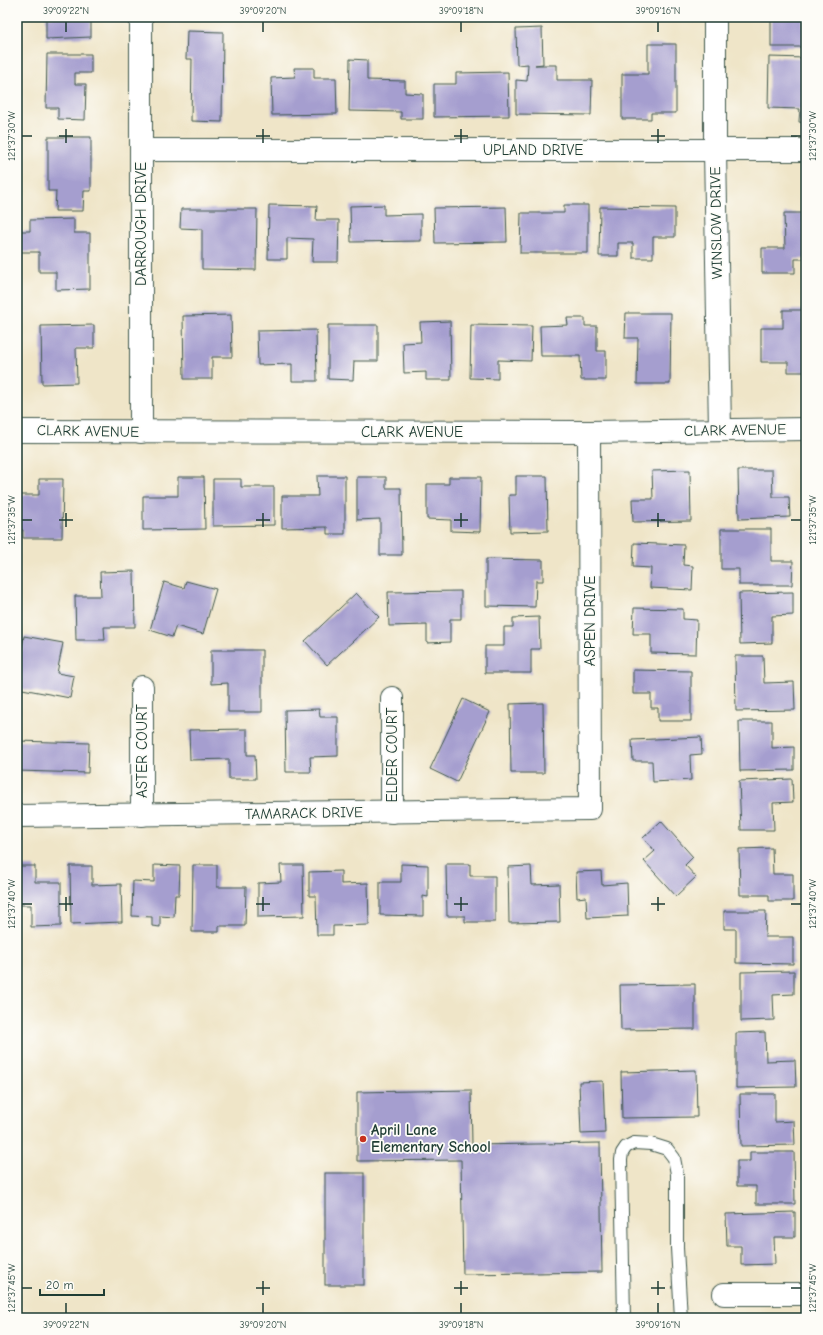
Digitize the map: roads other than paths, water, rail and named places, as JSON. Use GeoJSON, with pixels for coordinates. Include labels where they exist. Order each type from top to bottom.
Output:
{"type":"FeatureCollection","features":[{"type":"Feature","properties":{"kind":"street","name":"DARROUGH DRIVE"},"geometry":{"type":"LineString","coordinates":[[140,432],[141,17]]}},
{"type":"Feature","properties":{"kind":"street","name":"WINSLOW DRIVE"},"geometry":{"type":"LineString","coordinates":[[715,17],[715,150],[720,430]]}},
{"type":"Feature","properties":{"kind":"street","name":"UPLAND DRIVE"},"geometry":{"type":"LineString","coordinates":[[141,150],[806,150]]}},
{"type":"Feature","properties":{"kind":"street","name":"CLARK AVENUE"},"geometry":{"type":"LineString","coordinates":[[17,430],[140,432],[589,432],[806,429]]}},
{"type":"Feature","properties":{"kind":"street","name":"ASPEN DRIVE"},"geometry":{"type":"LineString","coordinates":[[589,432],[590,809]]}},
{"type":"Feature","properties":{"kind":"street","name":"ASTER COURT"},"geometry":{"type":"LineString","coordinates":[[142,687],[142,815]]}},
{"type":"Feature","properties":{"kind":"street","name":"ELDER COURT"},"geometry":{"type":"LineString","coordinates":[[392,698],[392,812]]}},
{"type":"Feature","properties":{"kind":"street","name":"TAMARACK DRIVE"},"geometry":{"type":"LineString","coordinates":[[17,816],[590,809]]}},
{"type":"Feature","properties":{"kind":"street"},"geometry":{"type":"LineString","coordinates":[[724,1294],[806,1294]]}},
{"type":"Feature","properties":{"kind":"lane"},"geometry":{"type":"LineString","coordinates":[[624,1318],[621,1160],[622,1153],[626,1147],[634,1143],[651,1144],[668,1149],[674,1158],[677,1174],[677,1248],[681,1318]]}},
{"type":"Feature","properties":{"kind":"place","name":"April Lane Elementary School"},"geometry":{"type":"Point","coordinates":[363,1139]}}]}
